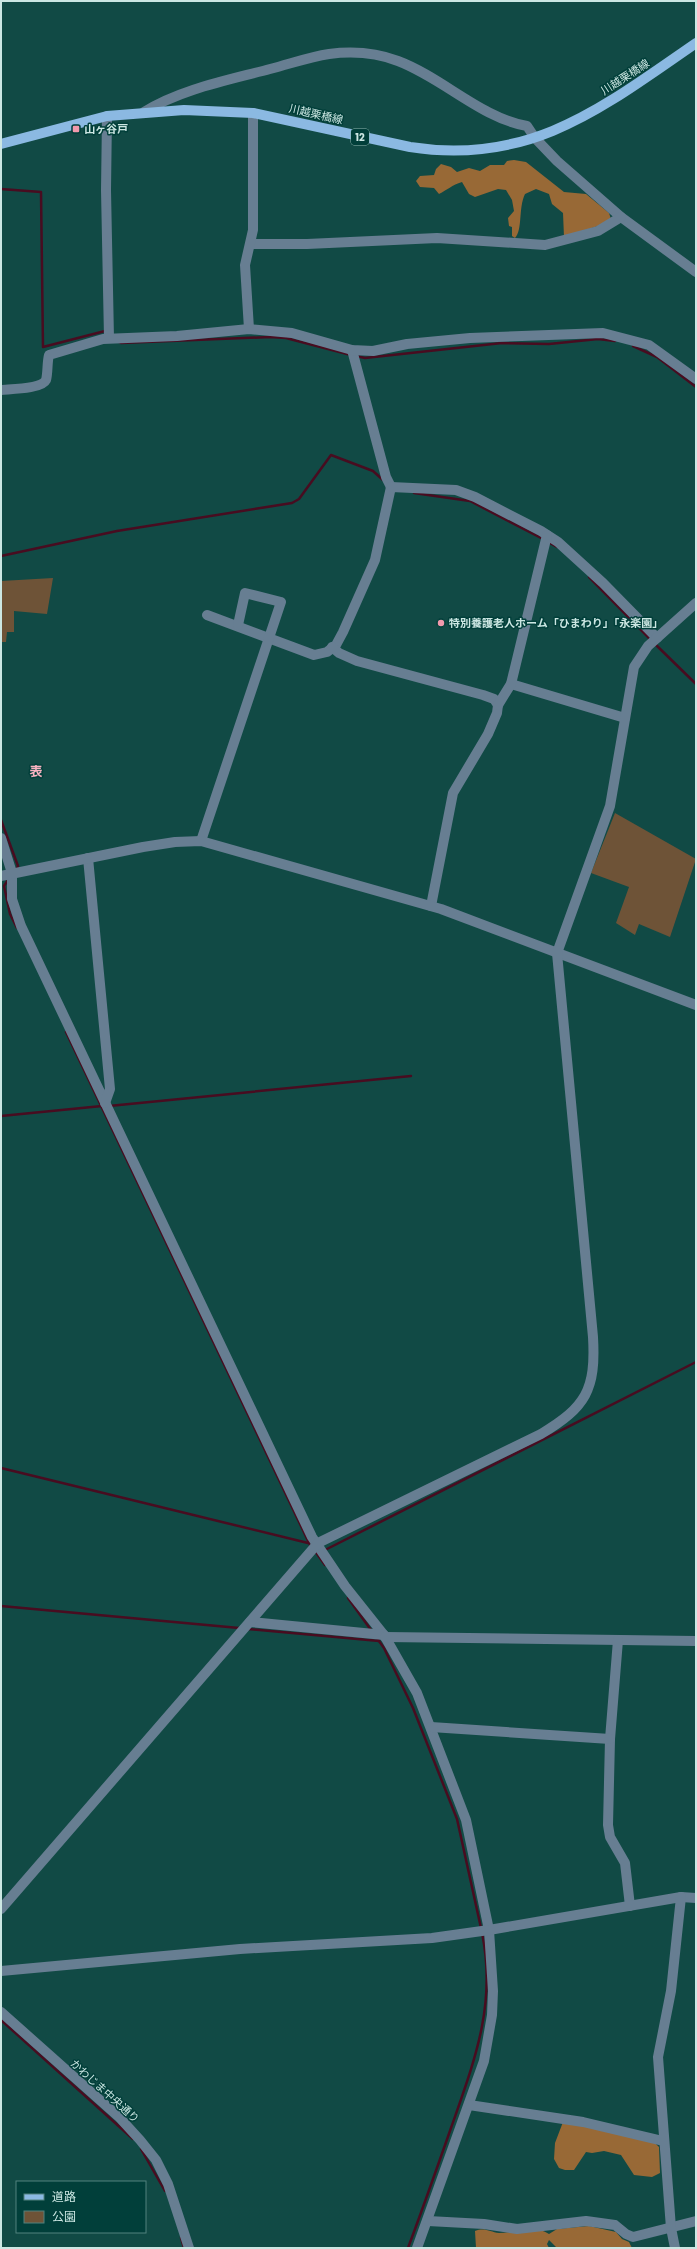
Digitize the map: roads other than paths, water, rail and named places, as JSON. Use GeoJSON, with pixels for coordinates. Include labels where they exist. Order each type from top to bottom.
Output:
{"type":"FeatureCollection","features":[{"type":"Feature","properties":{"kind":"main road","name":"川越栗橋線"},"geometry":{"type":"LineString","coordinates":[[1,144],[107,116],[184,110],[253,113],[433,151],[474,151],[535,138],[570,125],[592,113],[696,43]]}},
{"type":"Feature","properties":{"kind":"street"},"geometry":{"type":"LineString","coordinates":[[144,112],[156,104],[188,93],[304,60],[330,54],[376,54],[398,61],[420,71],[450,87],[486,111],[511,123],[528,126],[535,138],[557,161],[621,217],[696,272]]}},
{"type":"Feature","properties":{"kind":"street"},"geometry":{"type":"LineString","coordinates":[[249,329],[245,265],[251,244],[253,113]]}},
{"type":"Feature","properties":{"kind":"street"},"geometry":{"type":"LineString","coordinates":[[107,116],[106,197],[108,338]]}},
{"type":"Feature","properties":{"kind":"street"},"geometry":{"type":"LineString","coordinates":[[251,244],[307,244],[437,238],[545,244],[598,231],[621,217]]}},
{"type":"Feature","properties":{"kind":"street"},"geometry":{"type":"LineString","coordinates":[[1,390],[32,388],[44,383],[46,379],[49,355],[108,338],[177,336],[249,329],[292,333],[352,350],[373,351],[407,344],[470,338],[603,333],[649,345],[696,379]]}},
{"type":"Feature","properties":{"kind":"street"},"geometry":{"type":"LineString","coordinates":[[208,615],[238,625],[314,655],[327,652],[332,648],[342,632],[375,560],[391,486],[386,477],[352,350]]}},
{"type":"Feature","properties":{"kind":"street"},"geometry":{"type":"LineString","coordinates":[[391,486],[456,490],[475,496],[547,535],[603,583],[657,638]]}},
{"type":"Feature","properties":{"kind":"street"},"geometry":{"type":"LineString","coordinates":[[431,906],[453,794],[488,734],[497,713],[498,705],[510,684],[547,535]]}},
{"type":"Feature","properties":{"kind":"street"},"geometry":{"type":"LineString","coordinates":[[201,841],[281,602],[245,592],[238,625]]}},
{"type":"Feature","properties":{"kind":"street"},"geometry":{"type":"LineString","coordinates":[[1,1909],[318,1543],[541,1434],[563,1421],[574,1410],[587,1392],[594,1365],[593,1337],[557,953],[610,806],[634,667],[642,654],[657,638],[696,603]]}},
{"type":"Feature","properties":{"kind":"street"},"geometry":{"type":"LineString","coordinates":[[332,648],[339,653],[357,661],[483,694],[494,699],[498,705]]}},
{"type":"Feature","properties":{"kind":"street"},"geometry":{"type":"LineString","coordinates":[[510,684],[625,718]]}},
{"type":"Feature","properties":{"kind":"street"},"geometry":{"type":"LineString","coordinates":[[1,838],[12,874],[12,899],[21,926],[312,1537],[318,1543],[345,1586],[384,1636],[417,1693],[466,1820],[488,1930],[493,1971],[492,2015],[484,2061],[428,2221],[417,2248]]}},
{"type":"Feature","properties":{"kind":"street"},"geometry":{"type":"LineString","coordinates":[[1,876],[175,842],[201,841],[431,906],[696,1005]]}},
{"type":"Feature","properties":{"kind":"street"},"geometry":{"type":"LineString","coordinates":[[88,858],[110,1089],[105,1103]]}},
{"type":"Feature","properties":{"kind":"street"},"geometry":{"type":"LineString","coordinates":[[250,1622],[384,1636],[696,1641]]}},
{"type":"Feature","properties":{"kind":"street"},"geometry":{"type":"LineString","coordinates":[[618,1640],[610,1739],[608,1825],[610,1837],[625,1863],[630,1906]]}},
{"type":"Feature","properties":{"kind":"street"},"geometry":{"type":"LineString","coordinates":[[431,1727],[610,1739]]}},
{"type":"Feature","properties":{"kind":"street"},"geometry":{"type":"LineString","coordinates":[[1,1971],[240,1949],[432,1938],[488,1930],[681,1897],[696,1898]]}},
{"type":"Feature","properties":{"kind":"street"},"geometry":{"type":"LineString","coordinates":[[675,2248],[671,2228],[658,2057],[671,1992],[681,1897]]}},
{"type":"Feature","properties":{"kind":"street","name":"かわじま中央通り"},"geometry":{"type":"LineString","coordinates":[[1,2012],[119,2117],[156,2160],[168,2184],[189,2248]]}},
{"type":"Feature","properties":{"kind":"street"},"geometry":{"type":"LineString","coordinates":[[469,2105],[583,2122],[664,2141]]}},
{"type":"Feature","properties":{"kind":"street"},"geometry":{"type":"LineString","coordinates":[[428,2221],[518,2229],[586,2221],[615,2225],[626,2234],[633,2237],[671,2228],[696,2220]]}},
{"type":"Feature","properties":{"kind":"waterway"},"geometry":{"type":"LineString","coordinates":[[1,189],[41,192],[43,347],[105,331]]}},
{"type":"Feature","properties":{"kind":"waterway"},"geometry":{"type":"LineString","coordinates":[[119,342],[270,337],[286,338],[351,355]]}},
{"type":"Feature","properties":{"kind":"waterway"},"geometry":{"type":"LineString","coordinates":[[356,356],[365,358],[502,343],[549,344],[598,339],[615,341]]}},
{"type":"Feature","properties":{"kind":"waterway"},"geometry":{"type":"LineString","coordinates":[[633,346],[657,357],[696,387]]}},
{"type":"Feature","properties":{"kind":"waterway"},"geometry":{"type":"LineString","coordinates":[[1,556],[117,531],[292,503],[299,499],[331,455],[373,471],[383,480]]}},
{"type":"Feature","properties":{"kind":"waterway"},"geometry":{"type":"LineString","coordinates":[[414,493],[470,501],[543,539]]}},
{"type":"Feature","properties":{"kind":"waterway"},"geometry":{"type":"LineString","coordinates":[[548,542],[557,547]]}},
{"type":"Feature","properties":{"kind":"waterway"},"geometry":{"type":"LineString","coordinates":[[589,577],[651,640]]}},
{"type":"Feature","properties":{"kind":"waterway"},"geometry":{"type":"LineString","coordinates":[[655,644],[696,684]]}},
{"type":"Feature","properties":{"kind":"waterway"},"geometry":{"type":"LineString","coordinates":[[1,820],[18,866],[16,870]]}},
{"type":"Feature","properties":{"kind":"waterway"},"geometry":{"type":"LineString","coordinates":[[8,880],[4,886],[10,914],[17,928]]}},
{"type":"Feature","properties":{"kind":"waterway"},"geometry":{"type":"LineString","coordinates":[[66,1032],[311,1547]]}},
{"type":"Feature","properties":{"kind":"waterway"},"geometry":{"type":"LineString","coordinates":[[109,1106],[411,1076]]}},
{"type":"Feature","properties":{"kind":"waterway"},"geometry":{"type":"LineString","coordinates":[[1,1116],[102,1106]]}},
{"type":"Feature","properties":{"kind":"waterway"},"geometry":{"type":"LineString","coordinates":[[325,1550],[696,1362]]}},
{"type":"Feature","properties":{"kind":"waterway"},"geometry":{"type":"LineString","coordinates":[[1,1468],[308,1543]]}},
{"type":"Feature","properties":{"kind":"waterway"},"geometry":{"type":"LineString","coordinates":[[315,1551],[325,1565]]}},
{"type":"Feature","properties":{"kind":"waterway"},"geometry":{"type":"LineString","coordinates":[[348,1598],[371,1630]]}},
{"type":"Feature","properties":{"kind":"waterway"},"geometry":{"type":"LineString","coordinates":[[1,1606],[239,1628]]}},
{"type":"Feature","properties":{"kind":"waterway"},"geometry":{"type":"LineString","coordinates":[[248,1629],[379,1641]]}},
{"type":"Feature","properties":{"kind":"waterway"},"geometry":{"type":"LineString","coordinates":[[376,1637],[384,1648],[413,1708],[457,1819],[481,1928]]}},
{"type":"Feature","properties":{"kind":"waterway"},"geometry":{"type":"LineString","coordinates":[[408,2248],[468,2080],[481,2032],[487,1984],[486,1959],[482,1933]]}},
{"type":"Feature","properties":{"kind":"waterway"},"geometry":{"type":"LineString","coordinates":[[1,2020],[133,2139]]}},
{"type":"Feature","properties":{"kind":"waterway"},"geometry":{"type":"LineString","coordinates":[[141,2149],[165,2191]]}},
{"type":"Feature","properties":{"kind":"waterway"},"geometry":{"type":"LineString","coordinates":[[181,2238],[184,2248]]}},
{"type":"Feature","properties":{"kind":"place","name":"山ヶ谷戸"},"geometry":{"type":"Point","coordinates":[76,129]}},
{"type":"Feature","properties":{"kind":"place","name":"特別養護老人ホーム「ひまわり」「永楽園」"},"geometry":{"type":"Point","coordinates":[441,623]}},
{"type":"Feature","properties":{"kind":"district","name":"表"},"geometry":{"type":"Point","coordinates":[36,771]}}]}
